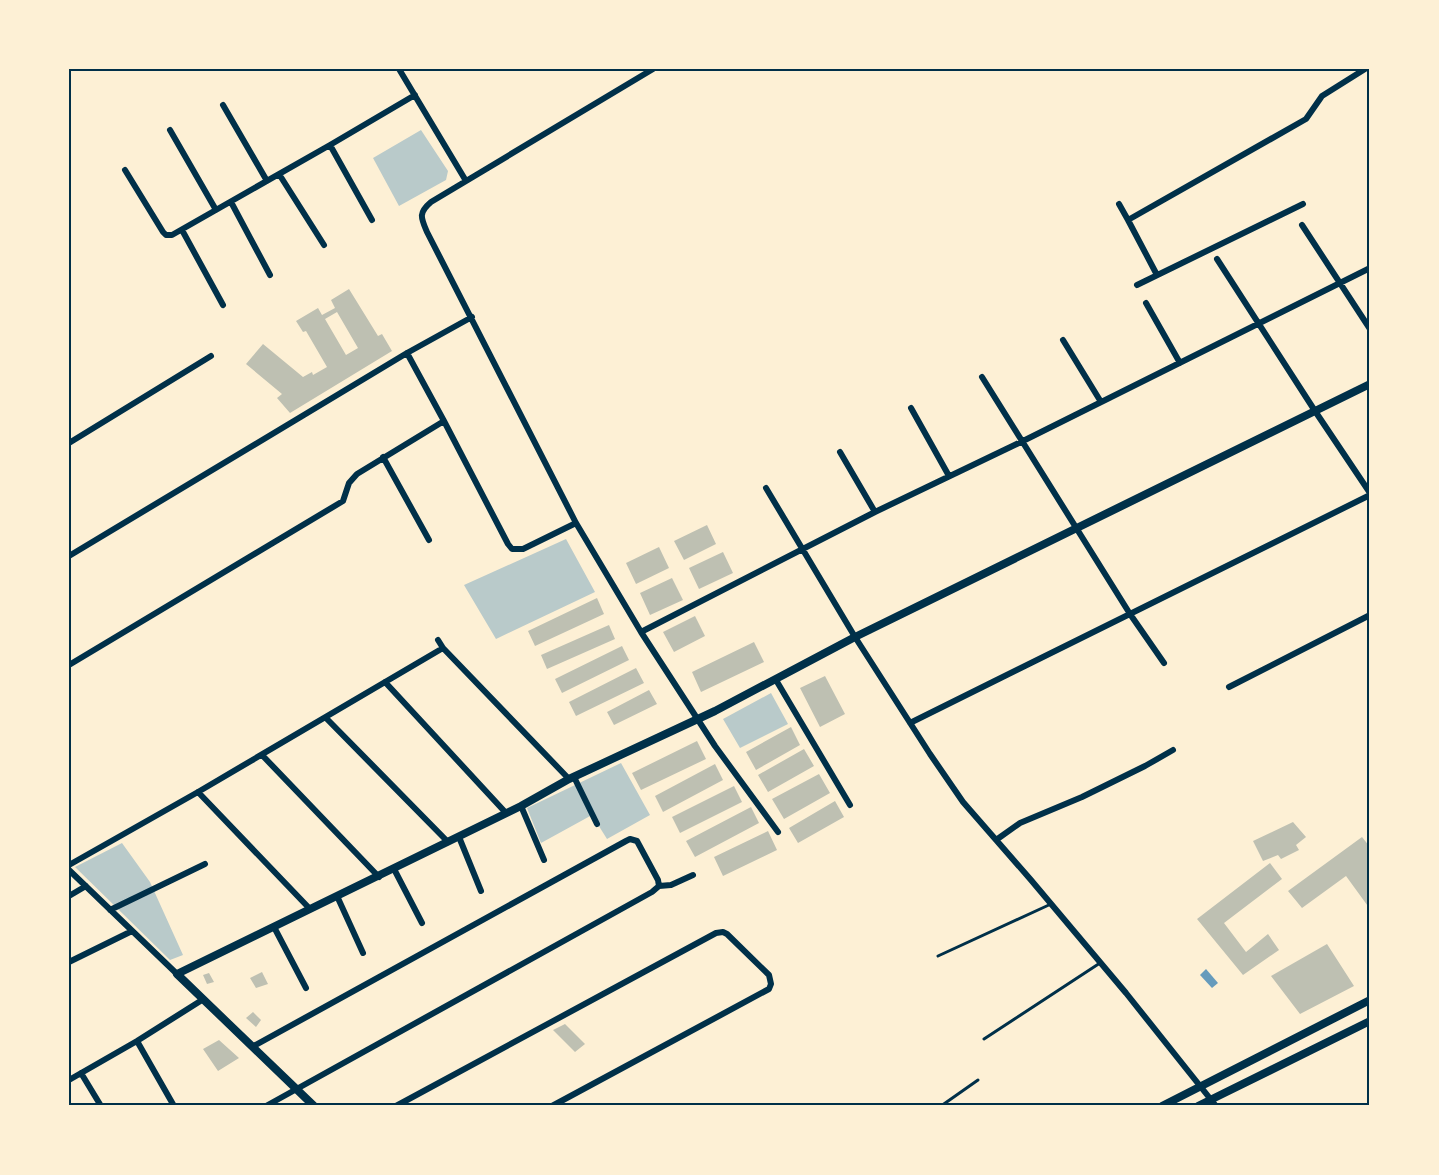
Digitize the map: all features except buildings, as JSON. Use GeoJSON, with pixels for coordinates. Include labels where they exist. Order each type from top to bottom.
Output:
{"type":"FeatureCollection","features":[{"type":"Feature","properties":{"kind":"street"},"geometry":{"type":"LineString","coordinates":[[399,69],[466,181]]}},
{"type":"Feature","properties":{"kind":"street"},"geometry":{"type":"LineString","coordinates":[[653,69],[431,202],[422,212],[423,223],[576,523],[641,632],[715,746],[778,832]]}},
{"type":"Feature","properties":{"kind":"street"},"geometry":{"type":"LineString","coordinates":[[1128,220],[1306,119],[1322,96],[1365,69]]}},
{"type":"Feature","properties":{"kind":"street"},"geometry":{"type":"LineString","coordinates":[[125,170],[163,232],[166,235],[172,235],[415,95]]}},
{"type":"Feature","properties":{"kind":"street"},"geometry":{"type":"LineString","coordinates":[[223,105],[267,181]]}},
{"type":"Feature","properties":{"kind":"street"},"geometry":{"type":"LineString","coordinates":[[170,130],[216,210]]}},
{"type":"Feature","properties":{"kind":"street"},"geometry":{"type":"LineString","coordinates":[[330,145],[372,220]]}},
{"type":"Feature","properties":{"kind":"street"},"geometry":{"type":"LineString","coordinates":[[279,174],[324,245]]}},
{"type":"Feature","properties":{"kind":"street"},"geometry":{"type":"LineString","coordinates":[[231,202],[270,275]]}},
{"type":"Feature","properties":{"kind":"street"},"geometry":{"type":"LineString","coordinates":[[1119,204],[1157,275]]}},
{"type":"Feature","properties":{"kind":"street"},"geometry":{"type":"LineString","coordinates":[[1137,285],[1303,204]]}},
{"type":"Feature","properties":{"kind":"street"},"geometry":{"type":"LineString","coordinates":[[1302,225],[1370,329]]}},
{"type":"Feature","properties":{"kind":"street"},"geometry":{"type":"LineString","coordinates":[[182,230],[223,305]]}},
{"type":"Feature","properties":{"kind":"street"},"geometry":{"type":"LineString","coordinates":[[910,723],[1370,494],[1217,259]]}},
{"type":"Feature","properties":{"kind":"street"},"geometry":{"type":"LineString","coordinates":[[641,632],[875,512],[1370,268]]}},
{"type":"Feature","properties":{"kind":"street"},"geometry":{"type":"LineString","coordinates":[[1146,303],[1180,363]]}},
{"type":"Feature","properties":{"kind":"street"},"geometry":{"type":"LineString","coordinates":[[69,556],[406,353],[472,317]]}},
{"type":"Feature","properties":{"kind":"street"},"geometry":{"type":"LineString","coordinates":[[1064,340],[1101,402]]}},
{"type":"Feature","properties":{"kind":"street"},"geometry":{"type":"LineString","coordinates":[[406,353],[512,549],[523,549],[576,523]]}},
{"type":"Feature","properties":{"kind":"street"},"geometry":{"type":"LineString","coordinates":[[69,443],[211,356]]}},
{"type":"Feature","properties":{"kind":"street"},"geometry":{"type":"LineString","coordinates":[[982,377],[1130,614],[1164,663]]}},
{"type":"Feature","properties":{"kind":"street"},"geometry":{"type":"LineString","coordinates":[[177,975],[521,806],[571,778],[716,711],[855,638],[1370,384]]}},
{"type":"Feature","properties":{"kind":"street"},"geometry":{"type":"LineString","coordinates":[[910,408],[949,476]]}},
{"type":"Feature","properties":{"kind":"street"},"geometry":{"type":"LineString","coordinates":[[69,665],[343,501],[349,483],[357,474],[444,421]]}},
{"type":"Feature","properties":{"kind":"street"},"geometry":{"type":"LineString","coordinates":[[840,452],[875,512]]}},
{"type":"Feature","properties":{"kind":"street"},"geometry":{"type":"LineString","coordinates":[[383,457],[429,540]]}},
{"type":"Feature","properties":{"kind":"street"},"geometry":{"type":"LineString","coordinates":[[766,488],[855,638],[963,802],[1051,904],[1213,1103]]}},
{"type":"Feature","properties":{"kind":"street"},"geometry":{"type":"LineString","coordinates":[[1229,687],[1370,615]]}},
{"type":"Feature","properties":{"kind":"street"},"geometry":{"type":"LineString","coordinates":[[438,640],[443,648],[571,778],[597,825]]}},
{"type":"Feature","properties":{"kind":"street"},"geometry":{"type":"LineString","coordinates":[[314,1106],[202,1000],[69,867],[443,648]]}},
{"type":"Feature","properties":{"kind":"street"},"geometry":{"type":"LineString","coordinates":[[776,680],[850,805]]}},
{"type":"Feature","properties":{"kind":"street"},"geometry":{"type":"LineString","coordinates":[[385,682],[506,813]]}},
{"type":"Feature","properties":{"kind":"street"},"geometry":{"type":"LineString","coordinates":[[326,718],[448,842]]}},
{"type":"Feature","properties":{"kind":"street"},"geometry":{"type":"LineString","coordinates":[[996,840],[1020,824],[1173,750]]}},
{"type":"Feature","properties":{"kind":"street"},"geometry":{"type":"LineString","coordinates":[[262,755],[379,877]]}},
{"type":"Feature","properties":{"kind":"street"},"geometry":{"type":"LineString","coordinates":[[198,792],[310,909]]}},
{"type":"Feature","properties":{"kind":"street"},"geometry":{"type":"LineString","coordinates":[[521,806],[544,860]]}},
{"type":"Feature","properties":{"kind":"street"},"geometry":{"type":"LineString","coordinates":[[459,837],[481,891]]}},
{"type":"Feature","properties":{"kind":"street"},"geometry":{"type":"LineString","coordinates":[[252,1047],[630,839],[637,841],[659,886]]}},
{"type":"Feature","properties":{"kind":"street"},"geometry":{"type":"LineString","coordinates":[[110,909],[205,864]]}},
{"type":"Feature","properties":{"kind":"street"},"geometry":{"type":"LineString","coordinates":[[394,868],[422,923]]}},
{"type":"Feature","properties":{"kind":"street"},"geometry":{"type":"LineString","coordinates":[[266,1106],[659,886],[671,885],[693,875]]}},
{"type":"Feature","properties":{"kind":"street"},"geometry":{"type":"LineString","coordinates":[[69,896],[86,886]]}},
{"type":"Feature","properties":{"kind":"street"},"geometry":{"type":"LineString","coordinates":[[337,896],[363,953]]}},
{"type":"Feature","properties":{"kind":"street"},"geometry":{"type":"LineString","coordinates":[[274,927],[306,988]]}},
{"type":"Feature","properties":{"kind":"street"},"geometry":{"type":"LineString","coordinates":[[69,962],[132,931]]}},
{"type":"Feature","properties":{"kind":"street"},"geometry":{"type":"LineString","coordinates":[[396,1106],[716,933],[723,932],[733,939],[769,975],[771,984],[769,989],[552,1106]]}},
{"type":"Feature","properties":{"kind":"street"},"geometry":{"type":"LineString","coordinates":[[69,1080],[202,1000]]}},
{"type":"Feature","properties":{"kind":"street"},"geometry":{"type":"LineString","coordinates":[[1162,1106],[1370,1000]]}},
{"type":"Feature","properties":{"kind":"street"},"geometry":{"type":"LineString","coordinates":[[1198,1106],[1213,1103],[1370,1021]]}},
{"type":"Feature","properties":{"kind":"street"},"geometry":{"type":"LineString","coordinates":[[137,1041],[174,1106]]}},
{"type":"Feature","properties":{"kind":"street"},"geometry":{"type":"LineString","coordinates":[[81,1073],[101,1106]]}},
{"type":"Feature","properties":{"kind":"lane"},"geometry":{"type":"LineString","coordinates":[[938,956],[1051,904]]}},
{"type":"Feature","properties":{"kind":"lane"},"geometry":{"type":"LineString","coordinates":[[984,1039],[1100,963]]}},
{"type":"Feature","properties":{"kind":"lane"},"geometry":{"type":"LineString","coordinates":[[941,1106],[978,1080]]}},
{"type":"Feature","properties":{"kind":"shaded area"},"geometry":{"type":"Polygon","coordinates":[[[421,130],[448,171],[446,180],[399,206],[373,158],[421,130]]]}},
{"type":"Feature","properties":{"kind":"shaded area"},"geometry":{"type":"Polygon","coordinates":[[[566,539],[595,592],[496,639],[464,585],[566,539]]]}},
{"type":"Feature","properties":{"kind":"shaded area"},"geometry":{"type":"Polygon","coordinates":[[[771,693],[788,724],[740,748],[723,719],[771,693]]]}},
{"type":"Feature","properties":{"kind":"shaded area"},"geometry":{"type":"Polygon","coordinates":[[[621,763],[650,815],[607,839],[592,815],[541,843],[527,808],[621,763]]]}},
{"type":"Feature","properties":{"kind":"shaded area"},"geometry":{"type":"Polygon","coordinates":[[[122,843],[150,882],[183,955],[170,960],[75,867],[122,843]]]}},
{"type":"Feature","properties":{"kind":"water"},"geometry":{"type":"Polygon","coordinates":[[[1206,969],[1218,983],[1212,988],[1200,975],[1206,969]]]}}]}
